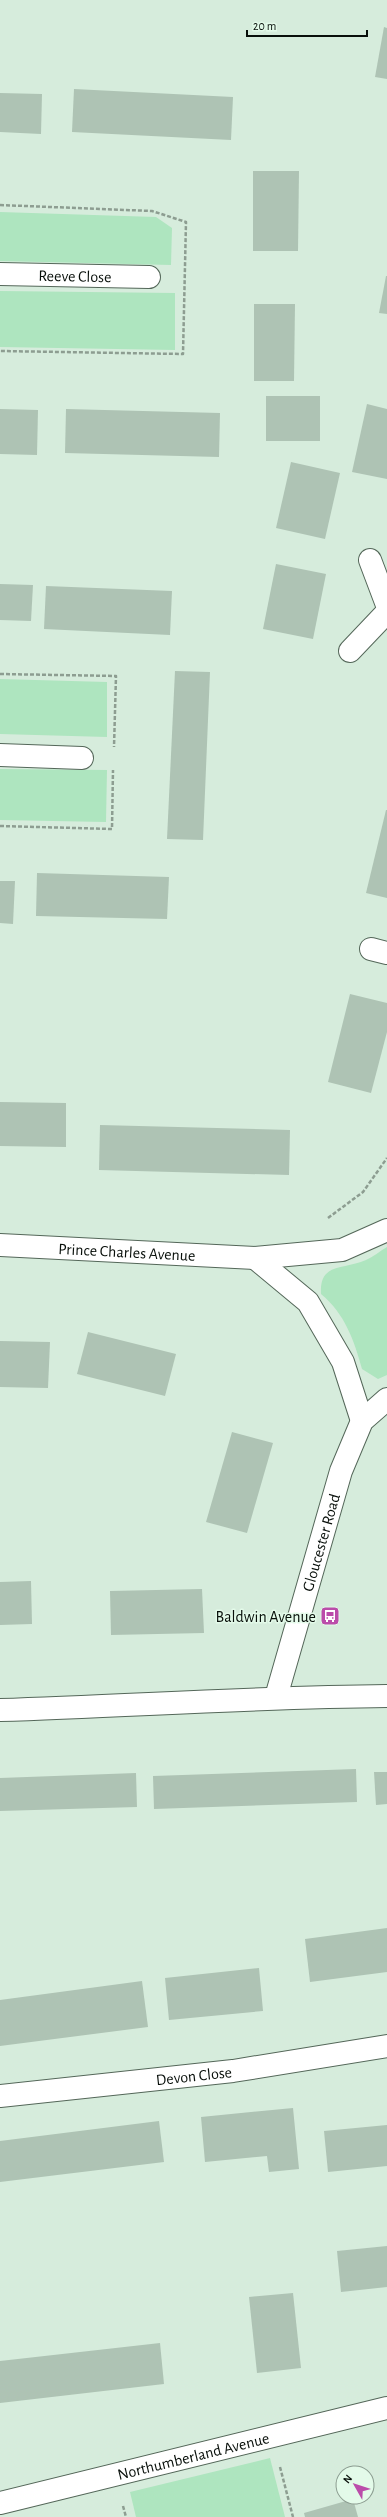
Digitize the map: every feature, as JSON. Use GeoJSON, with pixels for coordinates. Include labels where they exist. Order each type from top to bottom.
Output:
{"type":"FeatureCollection","features":[{"type":"Feature","properties":{"kind":"street","name":"Reeve Close"},"geometry":{"type":"LineString","coordinates":[[0,274],[149,277]]}},
{"type":"Feature","properties":{"kind":"street"},"geometry":{"type":"LineString","coordinates":[[370,560],[387,605]]}},
{"type":"Feature","properties":{"kind":"street"},"geometry":{"type":"LineString","coordinates":[[350,651],[387,612]]}},
{"type":"Feature","properties":{"kind":"street"},"geometry":{"type":"LineString","coordinates":[[0,755],[82,758]]}},
{"type":"Feature","properties":{"kind":"street","name":"Prince Charles Avenue"},"geometry":{"type":"LineString","coordinates":[[0,1245],[254,1258],[342,1250],[387,1230]]}},
{"type":"Feature","properties":{"kind":"street"},"geometry":{"type":"LineString","coordinates":[[254,1258],[308,1302],[343,1362],[362,1421]]}},
{"type":"Feature","properties":{"kind":"street","name":"Gloucester Road"},"geometry":{"type":"LineString","coordinates":[[276,1697],[341,1470],[362,1421],[387,1399]]}},
{"type":"Feature","properties":{"kind":"street"},"geometry":{"type":"LineString","coordinates":[[0,1710],[127,1706],[276,1697],[387,1696]]}},
{"type":"Feature","properties":{"kind":"street","name":"Devon Close"},"geometry":{"type":"LineString","coordinates":[[0,2096],[233,2070],[387,2046]]}},
{"type":"Feature","properties":{"kind":"street","name":"Northumberland Avenue"},"geometry":{"type":"LineString","coordinates":[[0,2503],[387,2408]]}},
{"type":"Feature","properties":{"kind":"path"},"geometry":{"type":"LineString","coordinates":[[326,1219],[363,1192],[387,1158]]}},
{"type":"Feature","properties":{"kind":"path"},"geometry":{"type":"LineString","coordinates":[[272,2436],[293,2517]]}},
{"type":"Feature","properties":{"kind":"green space"},"geometry":{"type":"Polygon","coordinates":[[[0,212],[156,217],[172,228],[171,265],[0,261],[0,212]]]}},
{"type":"Feature","properties":{"kind":"green space"},"geometry":{"type":"Polygon","coordinates":[[[0,291],[175,293],[175,350],[0,347],[0,291]]]}},
{"type":"Feature","properties":{"kind":"green space"},"geometry":{"type":"Polygon","coordinates":[[[0,679],[107,682],[107,737],[0,734],[0,679]]]}},
{"type":"Feature","properties":{"kind":"green space"},"geometry":{"type":"Polygon","coordinates":[[[0,769],[107,770],[106,822],[0,820],[0,769]]]}},
{"type":"Feature","properties":{"kind":"green space"},"geometry":{"type":"Polygon","coordinates":[[[387,1247],[387,1375],[378,1379],[362,1369],[348,1328],[336,1310],[321,1294],[321,1284],[324,1277],[334,1269],[366,1260],[387,1247]]]}},
{"type":"Feature","properties":{"kind":"green space"},"geometry":{"type":"Polygon","coordinates":[[[270,2458],[285,2517],[136,2517],[130,2492],[270,2458]]]}},
{"type":"Feature","properties":{"kind":"building"},"geometry":{"type":"Polygon","coordinates":[[[384,27],[387,28],[387,79],[375,77],[384,27]]]}},
{"type":"Feature","properties":{"kind":"building"},"geometry":{"type":"Polygon","coordinates":[[[74,89],[233,97],[231,140],[72,132],[74,89]]]}},
{"type":"Feature","properties":{"kind":"building"},"geometry":{"type":"Polygon","coordinates":[[[0,93],[42,94],[41,134],[0,132],[0,93]]]}},
{"type":"Feature","properties":{"kind":"building"},"geometry":{"type":"Polygon","coordinates":[[[253,171],[299,171],[298,251],[253,251],[253,171]]]}},
{"type":"Feature","properties":{"kind":"building"},"geometry":{"type":"Polygon","coordinates":[[[387,276],[387,314],[379,313],[387,276]]]}},
{"type":"Feature","properties":{"kind":"building"},"geometry":{"type":"Polygon","coordinates":[[[254,304],[295,304],[294,381],[254,381],[254,304]]]}},
{"type":"Feature","properties":{"kind":"building"},"geometry":{"type":"Polygon","coordinates":[[[266,396],[320,396],[320,441],[266,441],[266,396]]]}},
{"type":"Feature","properties":{"kind":"building"},"geometry":{"type":"Polygon","coordinates":[[[367,404],[387,409],[387,479],[352,472],[367,404]]]}},
{"type":"Feature","properties":{"kind":"building"},"geometry":{"type":"Polygon","coordinates":[[[0,409],[38,410],[37,455],[0,454],[0,409]]]}},
{"type":"Feature","properties":{"kind":"building"},"geometry":{"type":"Polygon","coordinates":[[[66,409],[220,413],[219,457],[65,453],[66,409]]]}},
{"type":"Feature","properties":{"kind":"building"},"geometry":{"type":"Polygon","coordinates":[[[291,462],[340,473],[325,539],[276,528],[291,462]]]}},
{"type":"Feature","properties":{"kind":"building"},"geometry":{"type":"Polygon","coordinates":[[[276,564],[326,574],[313,639],[263,629],[276,564]]]}},
{"type":"Feature","properties":{"kind":"building"},"geometry":{"type":"Polygon","coordinates":[[[0,584],[33,585],[31,621],[0,620],[0,584]]]}},
{"type":"Feature","properties":{"kind":"building"},"geometry":{"type":"Polygon","coordinates":[[[46,586],[172,591],[170,635],[44,629],[46,586]]]}},
{"type":"Feature","properties":{"kind":"building"},"geometry":{"type":"Polygon","coordinates":[[[175,671],[210,672],[203,840],[167,839],[175,671]]]}},
{"type":"Feature","properties":{"kind":"building"},"geometry":{"type":"Polygon","coordinates":[[[387,810],[387,898],[366,893],[387,810]]]}},
{"type":"Feature","properties":{"kind":"building"},"geometry":{"type":"Polygon","coordinates":[[[37,873],[169,877],[167,919],[36,916],[37,873]]]}},
{"type":"Feature","properties":{"kind":"building"},"geometry":{"type":"Polygon","coordinates":[[[0,881],[15,881],[13,924],[0,923],[0,881]]]}},
{"type":"Feature","properties":{"kind":"building"},"geometry":{"type":"Polygon","coordinates":[[[350,994],[387,1003],[387,1032],[371,1093],[328,1082],[350,994]]]}},
{"type":"Feature","properties":{"kind":"building"},"geometry":{"type":"Polygon","coordinates":[[[0,1102],[66,1103],[66,1147],[0,1146],[0,1102]]]}},
{"type":"Feature","properties":{"kind":"building"},"geometry":{"type":"Polygon","coordinates":[[[100,1125],[290,1130],[289,1175],[99,1170],[100,1125]]]}},
{"type":"Feature","properties":{"kind":"building"},"geometry":{"type":"Polygon","coordinates":[[[88,1332],[176,1354],[165,1396],[77,1374],[88,1332]]]}},
{"type":"Feature","properties":{"kind":"building"},"geometry":{"type":"Polygon","coordinates":[[[0,1341],[50,1342],[48,1388],[0,1387],[0,1341]]]}},
{"type":"Feature","properties":{"kind":"building"},"geometry":{"type":"Polygon","coordinates":[[[232,1432],[273,1443],[247,1533],[206,1522],[232,1432]]]}},
{"type":"Feature","properties":{"kind":"building"},"geometry":{"type":"Polygon","coordinates":[[[31,1581],[32,1624],[0,1625],[0,1582],[31,1581]]]}},
{"type":"Feature","properties":{"kind":"building"},"geometry":{"type":"Polygon","coordinates":[[[202,1589],[204,1633],[111,1635],[110,1591],[202,1589]]]}},
{"type":"Feature","properties":{"kind":"building"},"geometry":{"type":"Polygon","coordinates":[[[356,1769],[357,1802],[154,1809],[153,1776],[356,1769]]]}},
{"type":"Feature","properties":{"kind":"building"},"geometry":{"type":"Polygon","coordinates":[[[374,1772],[387,1772],[387,1804],[376,1805],[374,1772]]]}},
{"type":"Feature","properties":{"kind":"building"},"geometry":{"type":"Polygon","coordinates":[[[136,1773],[137,1807],[0,1811],[0,1778],[136,1773]]]}},
{"type":"Feature","properties":{"kind":"building"},"geometry":{"type":"Polygon","coordinates":[[[387,1928],[387,1972],[310,1982],[305,1939],[387,1928]]]}},
{"type":"Feature","properties":{"kind":"building"},"geometry":{"type":"Polygon","coordinates":[[[259,1968],[263,2011],[169,2020],[165,1978],[259,1968]]]}},
{"type":"Feature","properties":{"kind":"building"},"geometry":{"type":"Polygon","coordinates":[[[142,1981],[148,2027],[0,2046],[0,2000],[142,1981]]]}},
{"type":"Feature","properties":{"kind":"building"},"geometry":{"type":"Polygon","coordinates":[[[293,2108],[299,2169],[269,2172],[267,2156],[205,2162],[201,2117],[293,2108]]]}},
{"type":"Feature","properties":{"kind":"building"},"geometry":{"type":"Polygon","coordinates":[[[159,2121],[164,2162],[0,2182],[0,2141],[159,2121]]]}},
{"type":"Feature","properties":{"kind":"building"},"geometry":{"type":"Polygon","coordinates":[[[387,2125],[387,2166],[328,2172],[324,2131],[387,2125]]]}},
{"type":"Feature","properties":{"kind":"building"},"geometry":{"type":"Polygon","coordinates":[[[387,2246],[387,2287],[341,2292],[337,2251],[387,2246]]]}},
{"type":"Feature","properties":{"kind":"building"},"geometry":{"type":"Polygon","coordinates":[[[293,2293],[301,2368],[257,2373],[249,2297],[293,2293]]]}},
{"type":"Feature","properties":{"kind":"building"},"geometry":{"type":"Polygon","coordinates":[[[160,2343],[164,2384],[0,2403],[0,2361],[160,2343]]]}},
{"type":"Feature","properties":{"kind":"building"},"geometry":{"type":"Polygon","coordinates":[[[335,2504],[355,2505],[358,2517],[305,2517],[304,2513],[335,2504]]]}},
{"type":"Feature","properties":{"kind":"place","name":"Baldwin Avenue"},"geometry":{"type":"Point","coordinates":[330,1616]}}]}
